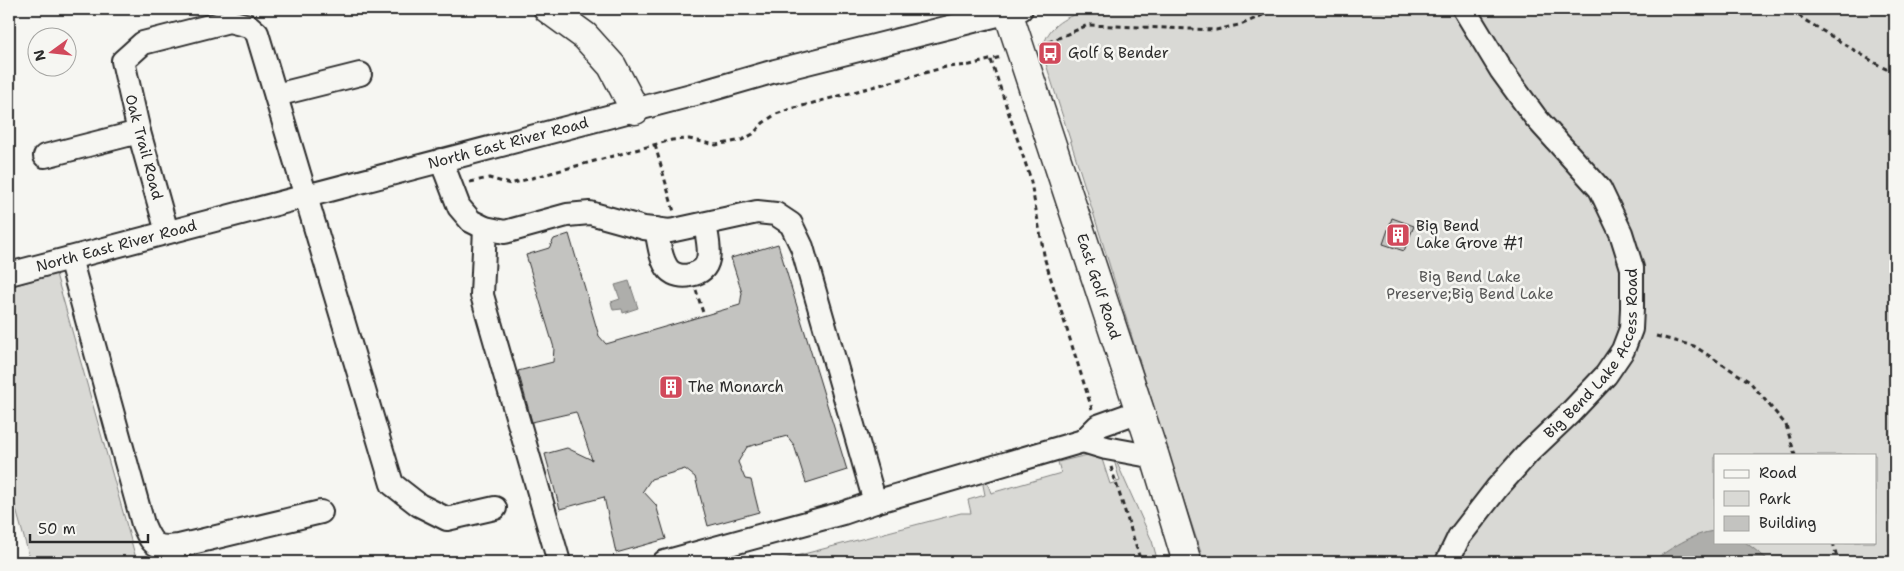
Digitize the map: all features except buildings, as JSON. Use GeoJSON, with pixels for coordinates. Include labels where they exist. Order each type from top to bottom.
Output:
{"type":"FeatureCollection","features":[{"type":"Feature","properties":{"kind":"main road"},"geometry":{"type":"LineString","coordinates":[[548,9],[585,36],[612,66],[635,110]]}},
{"type":"Feature","properties":{"kind":"main road","name":"East Golf Road"},"geometry":{"type":"LineString","coordinates":[[1012,10],[1187,562]]}},
{"type":"Feature","properties":{"kind":"street","name":"Big Bend Lake Access Road"},"geometry":{"type":"LineString","coordinates":[[1447,562],[1459,537],[1497,488],[1529,452],[1606,375],[1622,350],[1631,329],[1632,308],[1632,268],[1621,233],[1600,190],[1536,118],[1501,70],[1464,9]]}},
{"type":"Feature","properties":{"kind":"street","name":"North East River Road"},"geometry":{"type":"LineString","coordinates":[[9,274],[1012,10]]}},
{"type":"Feature","properties":{"kind":"street","name":"Oak Trail Road"},"geometry":{"type":"LineString","coordinates":[[167,232],[139,132],[123,61],[143,43],[229,21],[249,26],[257,33],[276,96]]}},
{"type":"Feature","properties":{"kind":"street"},"geometry":{"type":"LineString","coordinates":[[360,74],[276,96],[392,484],[419,505],[447,519],[495,508]]}},
{"type":"Feature","properties":{"kind":"street"},"geometry":{"type":"LineString","coordinates":[[45,156],[139,132]]}},
{"type":"Feature","properties":{"kind":"street"},"geometry":{"type":"LineString","coordinates":[[441,160],[459,207],[471,221],[486,228],[505,232],[567,215],[590,213],[670,231],[757,212],[776,214],[791,224],[802,247],[875,502]]}},
{"type":"Feature","properties":{"kind":"street"},"geometry":{"type":"LineString","coordinates":[[656,229],[663,260],[669,270],[677,275],[687,276],[705,269],[709,260],[709,246],[705,224]]}},
{"type":"Feature","properties":{"kind":"street"},"geometry":{"type":"LineString","coordinates":[[486,228],[482,295],[558,562]]}},
{"type":"Feature","properties":{"kind":"street"},"geometry":{"type":"LineString","coordinates":[[70,258],[143,524],[150,540],[156,546],[164,548],[179,546],[321,512]]}},
{"type":"Feature","properties":{"kind":"street"},"geometry":{"type":"LineString","coordinates":[[664,562],[843,513],[1084,441],[1098,426],[1140,411]]}},
{"type":"Feature","properties":{"kind":"street"},"geometry":{"type":"LineString","coordinates":[[1084,441],[1106,448],[1155,457]]}},
{"type":"Feature","properties":{"kind":"path"},"geometry":{"type":"LineString","coordinates":[[1044,45],[1088,25],[1216,30],[1243,24],[1276,9]]}},
{"type":"Feature","properties":{"kind":"path"},"geometry":{"type":"LineString","coordinates":[[1792,9],[1803,19],[1895,73]]}},
{"type":"Feature","properties":{"kind":"path"},"geometry":{"type":"LineString","coordinates":[[472,182],[490,178],[510,184],[672,140],[689,139],[716,145],[742,140],[753,134],[763,122],[776,114],[791,109],[946,67],[970,65],[991,60],[1030,177],[1044,260],[1093,410]]}},
{"type":"Feature","properties":{"kind":"path"},"geometry":{"type":"LineString","coordinates":[[1656,336],[1694,346],[1750,382],[1786,425],[1795,454]]}},
{"type":"Feature","properties":{"kind":"path"},"geometry":{"type":"LineString","coordinates":[[1110,464],[1141,562]]}},
{"type":"Feature","properties":{"kind":"path"},"geometry":{"type":"LineString","coordinates":[[1834,544],[1838,562]]}},
{"type":"Feature","properties":{"kind":"green space","name":"Big Bend Lake Preserve;Big Bend Lake"},"geometry":{"type":"Polygon","coordinates":[[[1092,9],[1895,9],[1895,562],[1204,562],[1045,61],[1044,45],[1047,37],[1056,25],[1070,17],[1092,9]]]}},
{"type":"Feature","properties":{"kind":"green space"},"geometry":{"type":"Polygon","coordinates":[[[56,274],[137,562],[31,562],[9,485],[9,287],[56,274]]]}},
{"type":"Feature","properties":{"kind":"green space"},"geometry":{"type":"Polygon","coordinates":[[[1096,453],[1101,456],[1110,484],[1120,481],[1114,460],[1117,463],[1152,541],[1158,562],[773,562],[961,513],[971,513],[968,500],[985,495],[984,482],[987,482],[991,493],[1061,473],[1058,462],[1096,453]]]}},
{"type":"Feature","properties":{"kind":"shaded area"},"geometry":{"type":"Polygon","coordinates":[[[629,281],[638,308],[623,313],[622,309],[613,310],[611,302],[620,299],[615,285],[629,281]]]}},
{"type":"Feature","properties":{"kind":"shaded area"},"geometry":{"type":"Polygon","coordinates":[[[1714,531],[1714,544],[1748,544],[1771,562],[1652,562],[1690,538],[1714,531]]]}},
{"type":"Feature","properties":{"kind":"place","name":"Golf & Bender"},"geometry":{"type":"Point","coordinates":[1050,53]}},
{"type":"Feature","properties":{"kind":"place","name":"Big Bend Lake Grove #1"},"geometry":{"type":"Point","coordinates":[1398,235]}},
{"type":"Feature","properties":{"kind":"place","name":"The Monarch"},"geometry":{"type":"Point","coordinates":[671,387]}}]}
